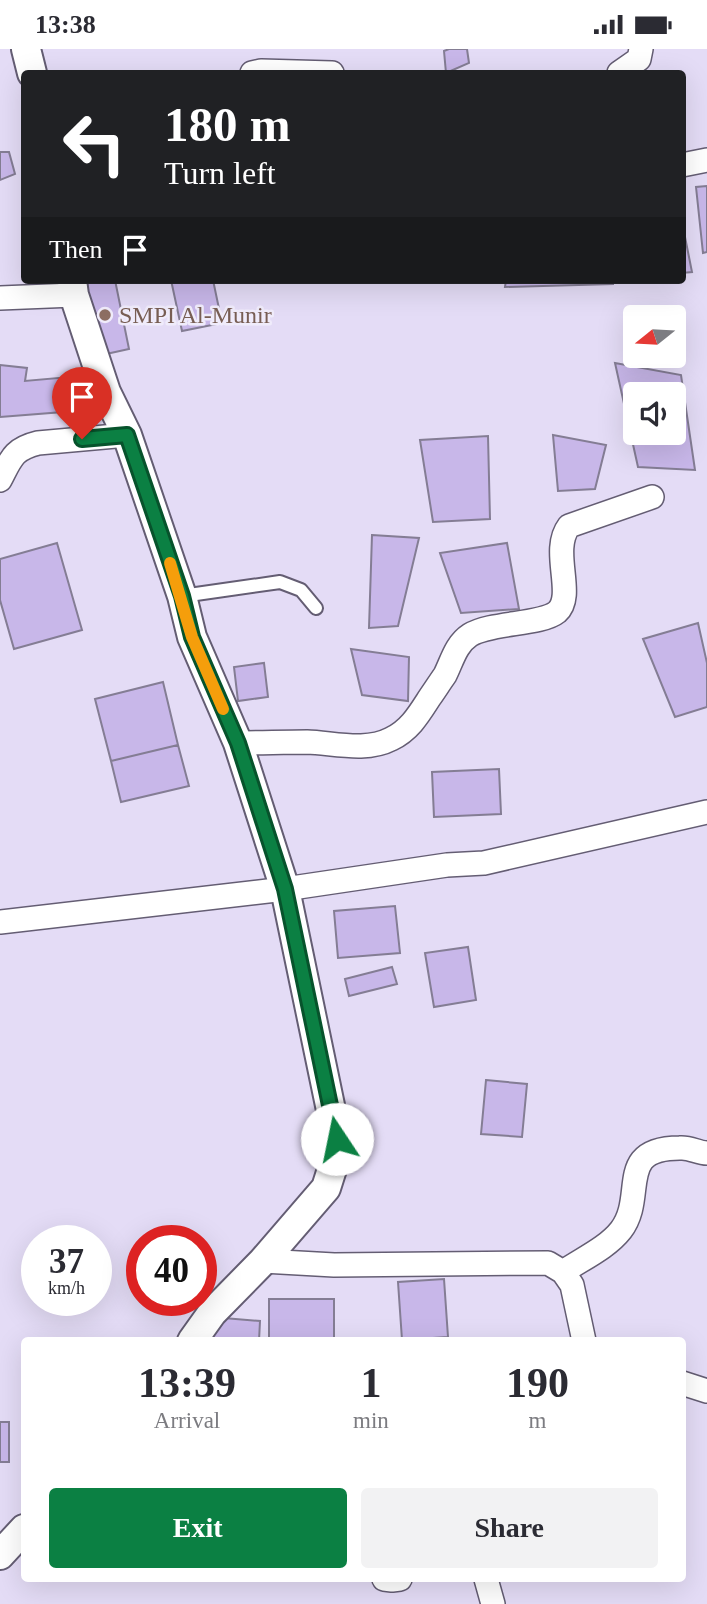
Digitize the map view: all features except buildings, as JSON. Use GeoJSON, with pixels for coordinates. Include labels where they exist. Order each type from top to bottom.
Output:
{"type":"FeatureCollection","features":[{"type":"Feature","properties":{"kind":"street"},"geometry":{"type":"LineString","coordinates":[[26,49],[31,70]]}},
{"type":"Feature","properties":{"kind":"street"},"geometry":{"type":"LineString","coordinates":[[623,70],[639,59],[641,49]]}},
{"type":"Feature","properties":{"kind":"street"},"geometry":{"type":"LineString","coordinates":[[686,164],[707,160]]}},
{"type":"Feature","properties":{"kind":"street"},"geometry":{"type":"LineString","coordinates":[[0,298],[73,288],[106,392],[127,435],[182,596],[192,637],[238,743],[285,889],[337,1139],[326,1188],[263,1261],[212,1313],[195,1337]]}},
{"type":"Feature","properties":{"kind":"street"},"geometry":{"type":"LineString","coordinates":[[0,480],[15,452],[25,446],[127,435]]}},
{"type":"Feature","properties":{"kind":"street"},"geometry":{"type":"LineString","coordinates":[[238,743],[308,742],[365,746],[390,740],[412,725],[445,674],[457,648],[470,635],[556,613],[564,602],[562,535],[569,526],[652,497]]}},
{"type":"Feature","properties":{"kind":"street"},"geometry":{"type":"LineString","coordinates":[[0,922],[285,889],[447,865],[484,863],[707,812]]}},
{"type":"Feature","properties":{"kind":"street"},"geometry":{"type":"LineString","coordinates":[[563,1272],[607,1243],[622,1229],[629,1212],[637,1167],[646,1156],[663,1149],[684,1147],[707,1153]]}},
{"type":"Feature","properties":{"kind":"street"},"geometry":{"type":"LineString","coordinates":[[263,1261],[334,1265],[548,1263],[563,1272],[572,1285],[583,1337]]}},
{"type":"Feature","properties":{"kind":"street"},"geometry":{"type":"LineString","coordinates":[[686,1384],[707,1391]]}},
{"type":"Feature","properties":{"kind":"street"},"geometry":{"type":"LineString","coordinates":[[0,1555],[21,1532]]}},
{"type":"Feature","properties":{"kind":"street"},"geometry":{"type":"LineString","coordinates":[[487,1582],[493,1604]]}},
{"type":"Feature","properties":{"kind":"lane"},"geometry":{"type":"LineString","coordinates":[[182,596],[280,582],[301,590],[316,608]]}},
{"type":"Feature","properties":{"kind":"slow traffic"},"geometry":{"type":"LineString","coordinates":[[170,563],[192,637],[223,709]]}},
{"type":"Feature","properties":{"kind":"place","name":"SMPI Al-Munir"},"geometry":{"type":"Point","coordinates":[105,315]}},
{"type":"Feature","properties":{"kind":"route"},"geometry":{"type":"LineString","coordinates":[[82,439],[127,435],[182,596],[192,637],[238,743],[285,889],[337,1139]]}}]}
